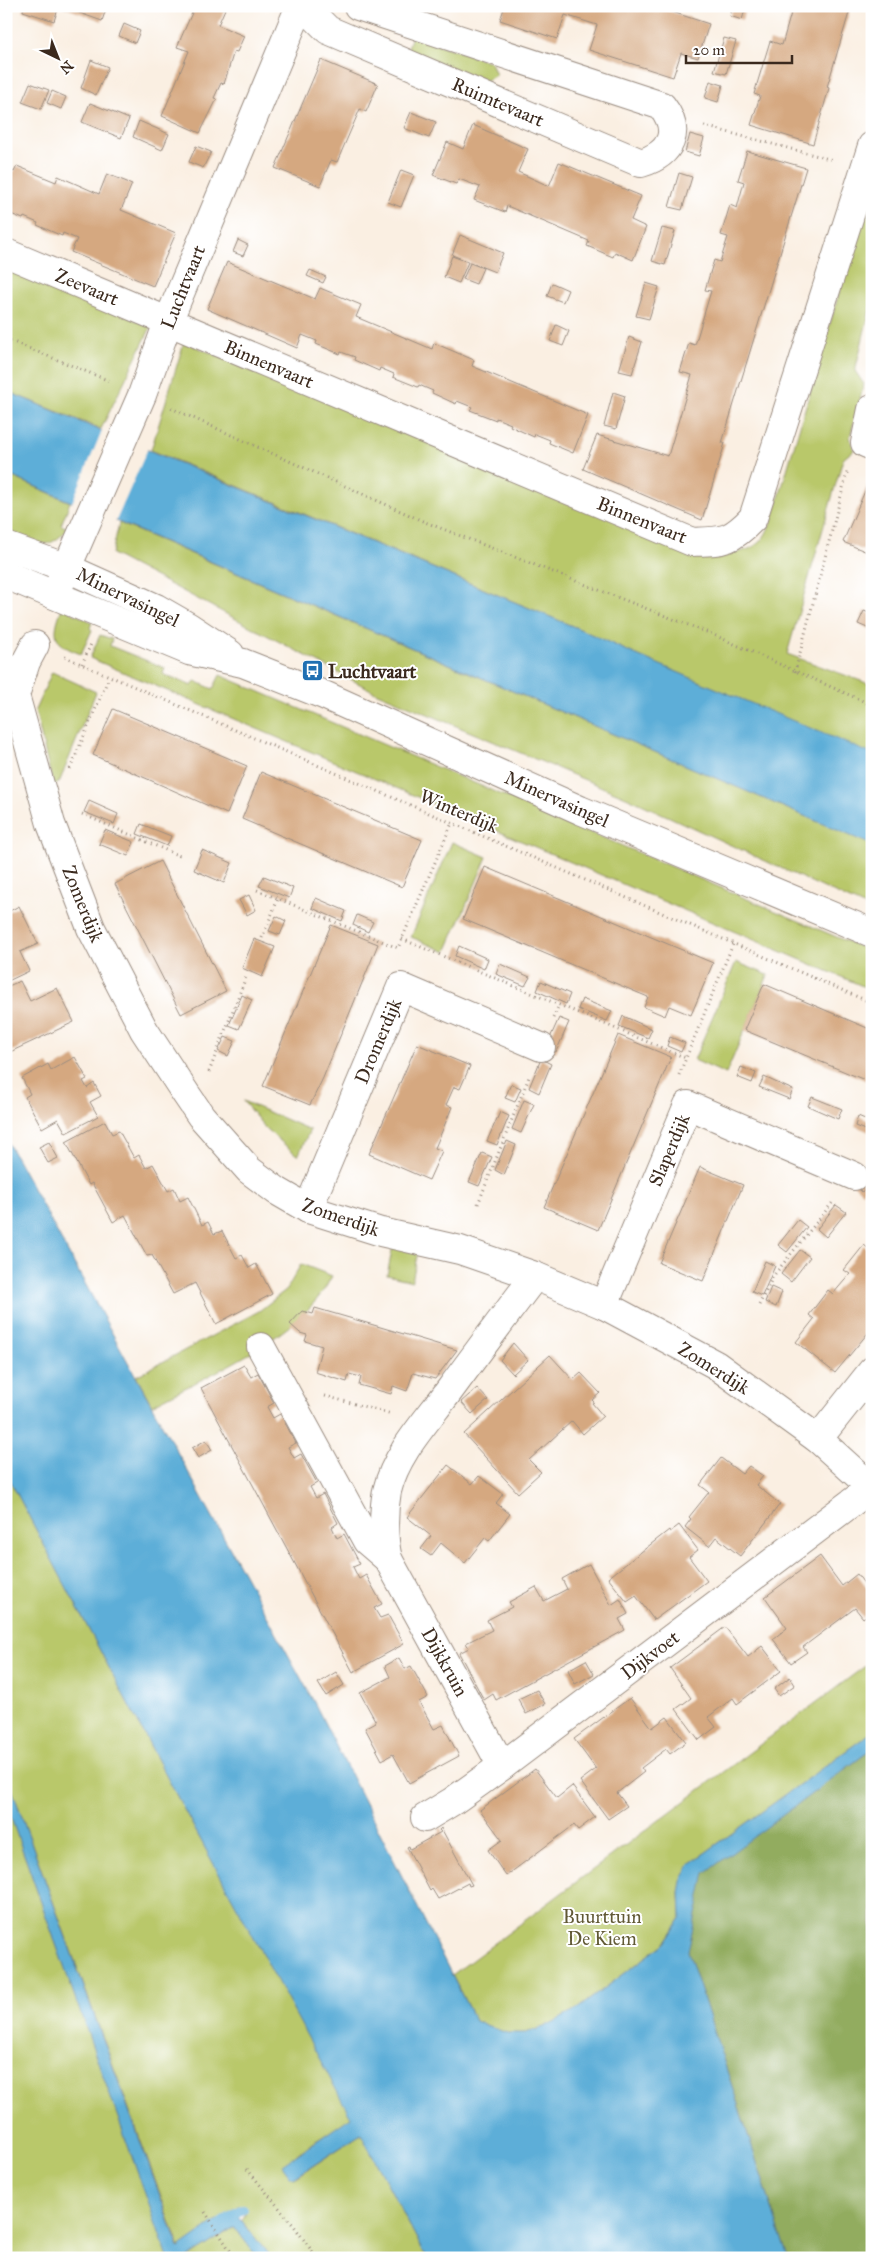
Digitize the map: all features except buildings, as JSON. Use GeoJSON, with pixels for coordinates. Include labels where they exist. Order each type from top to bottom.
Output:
{"type":"FeatureCollection","features":[{"type":"Feature","properties":{"kind":"street","name":"Luchtvaart"},"geometry":{"type":"LineString","coordinates":[[55,595],[142,395],[168,322],[300,6]]}},
{"type":"Feature","properties":{"kind":"street","name":"Ruimtevaart"},"geometry":{"type":"LineString","coordinates":[[304,6],[328,30],[641,163],[654,159],[664,151],[671,140],[672,126],[670,117]]}},
{"type":"Feature","properties":{"kind":"street"},"geometry":{"type":"LineString","coordinates":[[358,6],[662,106],[670,117]]}},
{"type":"Feature","properties":{"kind":"street","name":"Binnenvaart"},"geometry":{"type":"LineString","coordinates":[[168,322],[692,542],[723,541],[739,532],[753,518],[868,157]]}},
{"type":"Feature","properties":{"kind":"street","name":"Zeevaart"},"geometry":{"type":"LineString","coordinates":[[6,253],[168,322]]}},
{"type":"Feature","properties":{"kind":"street"},"geometry":{"type":"LineString","coordinates":[[868,444],[872,409]]}},
{"type":"Feature","properties":{"kind":"street","name":"Minervasingel"},"geometry":{"type":"LineString","coordinates":[[6,546],[67,568],[156,608],[244,663]]}},
{"type":"Feature","properties":{"kind":"street","name":"Minervasingel"},"geometry":{"type":"LineString","coordinates":[[6,575],[189,651],[244,663],[324,695],[580,810],[872,933]]}},
{"type":"Feature","properties":{"kind":"street","name":"Zomerdijk"},"geometry":{"type":"LineString","coordinates":[[35,645],[26,662],[15,695],[51,824],[91,928],[144,1030],[201,1116],[249,1170],[277,1191],[308,1209],[381,1232],[460,1250],[535,1276],[604,1305],[716,1365],[818,1439],[872,1488]]}},
{"type":"Feature","properties":{"kind":"street","name":"Dromerdijk"},"geometry":{"type":"LineString","coordinates":[[308,1209],[401,987],[541,1047]]}},
{"type":"Feature","properties":{"kind":"street","name":"Slaperdijk"},"geometry":{"type":"LineString","coordinates":[[604,1305],[688,1105],[854,1176]]}},
{"type":"Feature","properties":{"kind":"street","name":"Dijkkruin"},"geometry":{"type":"LineString","coordinates":[[502,1766],[388,1559],[384,1544],[388,1491],[402,1454],[423,1423],[535,1276]]}},
{"type":"Feature","properties":{"kind":"street","name":"Dijkkruin"},"geometry":{"type":"LineString","coordinates":[[261,1347],[367,1541],[388,1559]]}},
{"type":"Feature","properties":{"kind":"street"},"geometry":{"type":"LineString","coordinates":[[818,1439],[872,1371]]}},
{"type":"Feature","properties":{"kind":"street","name":"Dijkvoet"},"geometry":{"type":"LineString","coordinates":[[425,1818],[453,1801],[502,1766],[872,1488]]}},
{"type":"Feature","properties":{"kind":"path"},"geometry":{"type":"LineString","coordinates":[[670,117],[868,157]]}},
{"type":"Feature","properties":{"kind":"path"},"geometry":{"type":"LineString","coordinates":[[6,339],[142,395],[426,522],[714,635],[872,705]]}},
{"type":"Feature","properties":{"kind":"path"},"geometry":{"type":"LineString","coordinates":[[795,672],[850,462],[868,444]]}},
{"type":"Feature","properties":{"kind":"path","name":"Winterdijk"},"geometry":{"type":"LineString","coordinates":[[35,645],[872,1004]]}},
{"type":"Feature","properties":{"kind":"path"},"geometry":{"type":"LineString","coordinates":[[44,797],[63,786],[109,677]]}},
{"type":"Feature","properties":{"kind":"path"},"geometry":{"type":"LineString","coordinates":[[51,824],[81,813],[182,857]]}},
{"type":"Feature","properties":{"kind":"path"},"geometry":{"type":"LineString","coordinates":[[257,890],[398,948],[452,823]]}},
{"type":"Feature","properties":{"kind":"path"},"geometry":{"type":"LineString","coordinates":[[262,938],[278,899]]}},
{"type":"Feature","properties":{"kind":"path"},"geometry":{"type":"LineString","coordinates":[[402,939],[686,1058]]}},
{"type":"Feature","properties":{"kind":"path"},"geometry":{"type":"LineString","coordinates":[[209,1073],[246,977]]}},
{"type":"Feature","properties":{"kind":"path"},"geometry":{"type":"LineString","coordinates":[[478,1204],[559,1005]]}},
{"type":"Feature","properties":{"kind":"path"},"geometry":{"type":"LineString","coordinates":[[759,1305],[774,1276],[854,1176]]}},
{"type":"Feature","properties":{"kind":"path"},"geometry":{"type":"LineString","coordinates":[[281,1384],[423,1423]]}},
{"type":"Feature","properties":{"kind":"path"},"geometry":{"type":"LineString","coordinates":[[247,2169],[294,2226],[317,2258]]}},
{"type":"Feature","properties":{"kind":"path"},"geometry":{"type":"LineString","coordinates":[[205,2212],[235,2258]]}},
{"type":"Feature","properties":{"kind":"green space"},"geometry":{"type":"Polygon","coordinates":[[[412,36],[491,62],[496,75],[482,83],[407,50],[412,36]]]}},
{"type":"Feature","properties":{"kind":"green space"},"geometry":{"type":"Polygon","coordinates":[[[872,181],[872,301],[855,371],[864,384],[850,437],[854,450],[843,459],[787,654],[872,685],[872,755],[582,630],[151,450],[184,342],[708,554],[730,554],[745,550],[763,538],[772,521],[872,181]]]}},
{"type":"Feature","properties":{"kind":"green space"},"geometry":{"type":"Polygon","coordinates":[[[6,265],[151,327],[101,429],[6,391],[6,265]]]}},
{"type":"Feature","properties":{"kind":"green space"},"geometry":{"type":"Polygon","coordinates":[[[6,474],[70,502],[61,525],[68,528],[61,536],[47,544],[32,544],[6,536],[6,474]]]}},
{"type":"Feature","properties":{"kind":"green space"},"geometry":{"type":"Polygon","coordinates":[[[119,523],[872,845],[872,910],[626,797],[375,692],[112,554],[119,523]]]}},
{"type":"Feature","properties":{"kind":"green space"},"geometry":{"type":"Polygon","coordinates":[[[62,608],[92,622],[90,628],[92,630],[81,654],[64,646],[57,637],[57,625],[62,608]]]}},
{"type":"Feature","properties":{"kind":"green space"},"geometry":{"type":"Polygon","coordinates":[[[100,635],[112,639],[110,646],[165,668],[163,674],[192,686],[195,681],[213,689],[220,675],[872,952],[872,990],[90,658],[100,635]]]}},
{"type":"Feature","properties":{"kind":"green space"},"geometry":{"type":"Polygon","coordinates":[[[52,672],[96,692],[59,783],[53,785],[35,710],[52,672]]]}},
{"type":"Feature","properties":{"kind":"green space"},"geometry":{"type":"Polygon","coordinates":[[[452,842],[487,857],[446,952],[411,937],[452,842]]]}},
{"type":"Feature","properties":{"kind":"green space"},"geometry":{"type":"Polygon","coordinates":[[[736,962],[768,975],[726,1074],[694,1060],[736,962]]]}},
{"type":"Feature","properties":{"kind":"green space"},"geometry":{"type":"Polygon","coordinates":[[[243,1101],[310,1130],[298,1156],[266,1129],[243,1101]]]}},
{"type":"Feature","properties":{"kind":"green space"},"geometry":{"type":"Polygon","coordinates":[[[393,1246],[418,1251],[412,1281],[387,1275],[393,1246]]]}},
{"type":"Feature","properties":{"kind":"green space"},"geometry":{"type":"Polygon","coordinates":[[[301,1264],[332,1276],[318,1298],[300,1318],[252,1352],[152,1405],[136,1376],[259,1311],[287,1289],[301,1264]]]}},
{"type":"Feature","properties":{"kind":"green space"},"geometry":{"type":"Polygon","coordinates":[[[6,1473],[186,1813],[352,2117],[298,2153],[288,2173],[295,2178],[361,2134],[427,2258],[271,2258],[242,2221],[246,2213],[240,2205],[180,2248],[6,1773],[6,1473]]]}},
{"type":"Feature","properties":{"kind":"green space","name":"Buurttuin De Kiem"},"geometry":{"type":"Polygon","coordinates":[[[872,1661],[872,1732],[691,1863],[680,1892],[681,1918],[665,1943],[573,2012],[544,2027],[526,2033],[507,2033],[475,2021],[452,1975],[872,1661]]]}},
{"type":"Feature","properties":{"kind":"green space"},"geometry":{"type":"Polygon","coordinates":[[[872,1749],[872,2258],[788,2258],[688,1951],[704,1873],[872,1749]]]}},
{"type":"Feature","properties":{"kind":"green space"},"geometry":{"type":"Polygon","coordinates":[[[6,1804],[168,2257],[168,2258],[6,2258],[6,1804]]]}},
{"type":"Feature","properties":{"kind":"green space"},"geometry":{"type":"Polygon","coordinates":[[[235,2228],[258,2258],[187,2258],[235,2228]]]}},
{"type":"Feature","properties":{"kind":"water"},"geometry":{"type":"Polygon","coordinates":[[[6,391],[582,630],[872,754],[872,845],[6,474],[6,391]]]}},
{"type":"Feature","properties":{"kind":"water"},"geometry":{"type":"Polygon","coordinates":[[[6,1139],[314,1702],[475,2021],[507,2033],[526,2033],[544,2027],[573,2012],[665,1943],[681,1918],[680,1892],[683,1876],[691,1863],[872,1732],[872,1749],[705,1873],[688,1951],[788,2258],[427,2258],[361,2134],[294,2178],[290,2176],[282,2165],[351,2117],[186,1813],[6,1473],[6,1139]]]}},
{"type":"Feature","properties":{"kind":"water"},"geometry":{"type":"Polygon","coordinates":[[[6,1773],[179,2248],[230,2212],[242,2221],[271,2258],[258,2258],[235,2228],[233,2228],[187,2258],[168,2258],[6,1804],[6,1773]]]}},
{"type":"Feature","properties":{"kind":"pier"},"geometry":{"type":"Polygon","coordinates":[[[103,428],[149,446],[115,523],[71,505],[103,428]]]}},
{"type":"Feature","properties":{"kind":"waterway"},"geometry":{"type":"LineString","coordinates":[[222,2223],[243,2209]]}},
{"type":"Feature","properties":{"kind":"place","name":"Luchtvaart"},"geometry":{"type":"Point","coordinates":[312,671]}}]}
